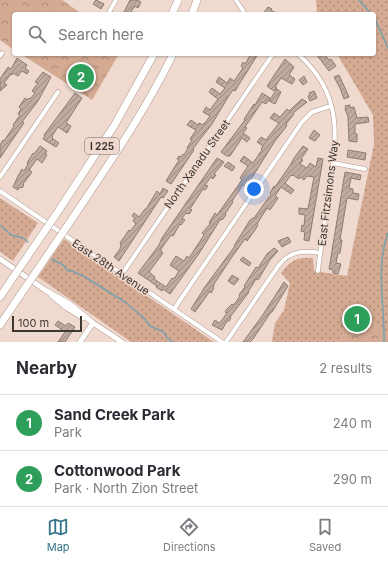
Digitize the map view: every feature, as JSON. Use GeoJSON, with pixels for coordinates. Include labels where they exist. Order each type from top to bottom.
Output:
{"type":"FeatureCollection","features":[{"type":"Feature","properties":{"kind":"highway"},"geometry":{"type":"LineString","coordinates":[[173,12],[178,0]]}},
{"type":"Feature","properties":{"kind":"highway"},"geometry":{"type":"LineString","coordinates":[[193,12],[197,0]]}},
{"type":"Feature","properties":{"kind":"highway","name":"I 225"},"geometry":{"type":"LineString","coordinates":[[0,297],[114,126],[153,56]]}},
{"type":"Feature","properties":{"kind":"highway","name":"I 225"},"geometry":{"type":"LineString","coordinates":[[0,325],[136,122],[172,56]]}},
{"type":"Feature","properties":{"kind":"street"},"geometry":{"type":"LineString","coordinates":[[109,12],[116,0]]}},
{"type":"Feature","properties":{"kind":"street"},"geometry":{"type":"LineString","coordinates":[[236,1],[244,12]]}},
{"type":"Feature","properties":{"kind":"street","name":"North Xanadu Street"},"geometry":{"type":"LineString","coordinates":[[122,274],[272,56]]}},
{"type":"Feature","properties":{"kind":"street","name":"East Fitzsimons Way"},"geometry":{"type":"LineString","coordinates":[[300,56],[318,76],[325,90],[331,106],[335,129],[333,163],[318,271]]}},
{"type":"Feature","properties":{"kind":"street"},"geometry":{"type":"LineString","coordinates":[[0,177],[58,92]]}},
{"type":"Feature","properties":{"kind":"street"},"geometry":{"type":"LineString","coordinates":[[174,309],[302,122],[312,112],[331,106]]}},
{"type":"Feature","properties":{"kind":"street"},"geometry":{"type":"LineString","coordinates":[[333,163],[365,168]]}},
{"type":"Feature","properties":{"kind":"street","name":"East 28th Avenue"},"geometry":{"type":"LineString","coordinates":[[0,191],[222,342]]}},
{"type":"Feature","properties":{"kind":"street"},"geometry":{"type":"LineString","coordinates":[[226,342],[282,261],[292,254],[299,252],[320,253]]}},
{"type":"Feature","properties":{"kind":"street"},"geometry":{"type":"LineString","coordinates":[[0,259],[45,290],[67,308],[93,323],[119,341]]}},
{"type":"Feature","properties":{"kind":"street"},"geometry":{"type":"LineString","coordinates":[[80,342],[93,323]]}},
{"type":"Feature","properties":{"kind":"green space"},"geometry":{"type":"Polygon","coordinates":[[[0,0],[62,0],[79,12],[12,12],[12,49],[0,40],[0,0]]]}},
{"type":"Feature","properties":{"kind":"green space"},"geometry":{"type":"Polygon","coordinates":[[[316,0],[388,0],[388,333],[348,305],[341,342],[272,342],[275,323],[284,310],[290,283],[281,273],[291,262],[303,258],[313,258],[314,271],[347,276],[374,144],[373,115],[338,56],[376,56],[376,12],[317,12],[316,0]]]}},
{"type":"Feature","properties":{"kind":"green space"},"geometry":{"type":"Polygon","coordinates":[[[24,56],[118,56],[92,100],[24,56]]]}},
{"type":"Feature","properties":{"kind":"green space"},"geometry":{"type":"Polygon","coordinates":[[[0,198],[38,223],[13,261],[0,252],[0,198]]]}},
{"type":"Feature","properties":{"kind":"green space"},"geometry":{"type":"Polygon","coordinates":[[[64,239],[214,342],[131,342],[38,277],[64,239]]]}},
{"type":"Feature","properties":{"kind":"green space"},"geometry":{"type":"Polygon","coordinates":[[[348,305],[388,333],[388,342],[341,342],[348,305]]]}},
{"type":"Feature","properties":{"kind":"building"},"geometry":{"type":"Polygon","coordinates":[[[96,0],[104,4],[101,9],[93,4],[96,0]]]}},
{"type":"Feature","properties":{"kind":"building"},"geometry":{"type":"Polygon","coordinates":[[[130,0],[137,0],[141,2],[138,8],[135,6],[131,12],[124,12],[130,0]]]}},
{"type":"Feature","properties":{"kind":"building"},"geometry":{"type":"Polygon","coordinates":[[[268,7],[274,12],[264,12],[268,7]]]}},
{"type":"Feature","properties":{"kind":"building"},"geometry":{"type":"Polygon","coordinates":[[[250,56],[257,56],[235,91],[233,90],[228,97],[212,124],[193,149],[194,150],[171,184],[166,181],[179,160],[177,159],[179,156],[181,157],[183,154],[184,155],[192,140],[190,139],[196,130],[187,125],[191,120],[198,125],[199,123],[203,125],[210,116],[203,112],[206,107],[210,110],[218,99],[209,92],[212,88],[220,94],[225,88],[216,82],[219,77],[227,83],[230,78],[234,81],[243,68],[241,66],[243,62],[245,64],[250,56]]]}},
{"type":"Feature","properties":{"kind":"building"},"geometry":{"type":"Polygon","coordinates":[[[318,56],[326,56],[329,60],[331,59],[336,66],[329,71],[318,56]]]}},
{"type":"Feature","properties":{"kind":"building"},"geometry":{"type":"Polygon","coordinates":[[[17,58],[27,65],[25,68],[29,71],[27,74],[22,71],[18,76],[13,73],[12,75],[11,74],[4,83],[7,85],[0,91],[0,79],[8,67],[11,69],[17,58]]]}},
{"type":"Feature","properties":{"kind":"building"},"geometry":{"type":"Polygon","coordinates":[[[285,59],[294,67],[289,75],[295,79],[292,84],[281,78],[275,87],[277,88],[274,91],[267,86],[285,59]]]}},
{"type":"Feature","properties":{"kind":"building"},"geometry":{"type":"Polygon","coordinates":[[[43,72],[51,77],[38,101],[22,122],[24,123],[0,158],[0,145],[20,115],[18,114],[21,109],[19,107],[25,98],[28,100],[29,98],[30,99],[35,93],[32,91],[38,83],[35,82],[43,72]]]}},
{"type":"Feature","properties":{"kind":"building"},"geometry":{"type":"Polygon","coordinates":[[[339,75],[349,97],[344,99],[334,77],[339,75]]]}},
{"type":"Feature","properties":{"kind":"building"},"geometry":{"type":"Polygon","coordinates":[[[304,76],[307,82],[303,85],[299,80],[304,76]]]}},
{"type":"Feature","properties":{"kind":"building"},"geometry":{"type":"Polygon","coordinates":[[[277,89],[281,92],[275,104],[269,101],[277,89]]]}},
{"type":"Feature","properties":{"kind":"building"},"geometry":{"type":"Polygon","coordinates":[[[314,91],[317,98],[310,101],[308,96],[310,95],[309,93],[314,91]]]}},
{"type":"Feature","properties":{"kind":"building"},"geometry":{"type":"Polygon","coordinates":[[[75,93],[82,98],[66,123],[71,126],[67,133],[58,127],[52,136],[52,138],[59,143],[56,147],[43,139],[45,136],[44,135],[75,93]]]}},
{"type":"Feature","properties":{"kind":"building"},"geometry":{"type":"Polygon","coordinates":[[[262,93],[270,98],[266,104],[262,102],[245,127],[247,128],[243,133],[250,138],[247,142],[242,138],[230,156],[227,156],[221,152],[245,120],[244,119],[262,93]]]}},
{"type":"Feature","properties":{"kind":"building"},"geometry":{"type":"Polygon","coordinates":[[[302,99],[307,102],[293,113],[294,114],[286,124],[286,127],[275,141],[253,176],[245,186],[243,185],[232,201],[233,202],[225,214],[226,215],[220,220],[198,255],[170,294],[163,289],[162,291],[138,273],[159,245],[162,238],[217,158],[224,162],[214,174],[216,175],[213,179],[211,177],[205,185],[208,186],[205,190],[203,189],[190,209],[192,210],[189,214],[186,213],[182,218],[185,220],[181,225],[180,224],[173,236],[171,235],[161,249],[163,253],[149,272],[155,277],[154,279],[166,287],[172,278],[174,279],[179,271],[170,265],[176,256],[184,261],[187,256],[189,258],[204,235],[202,233],[211,223],[209,223],[215,213],[217,215],[242,180],[240,178],[248,166],[240,161],[244,156],[253,163],[263,146],[257,142],[261,137],[266,140],[279,123],[270,118],[274,113],[280,117],[287,109],[289,111],[302,99]]]}},
{"type":"Feature","properties":{"kind":"building"},"geometry":{"type":"Polygon","coordinates":[[[350,105],[350,108],[354,107],[357,118],[368,117],[369,122],[355,124],[357,142],[349,141],[348,117],[345,106],[350,105]]]}},
{"type":"Feature","properties":{"kind":"building"},"geometry":{"type":"Polygon","coordinates":[[[314,130],[320,135],[315,141],[309,138],[314,130]]]}},
{"type":"Feature","properties":{"kind":"building"},"geometry":{"type":"Polygon","coordinates":[[[40,146],[47,151],[45,154],[47,155],[42,163],[37,159],[29,170],[32,172],[23,184],[24,185],[22,188],[20,187],[18,190],[13,187],[18,176],[22,169],[24,171],[33,153],[34,154],[40,146]]]}},
{"type":"Feature","properties":{"kind":"building"},"geometry":{"type":"Polygon","coordinates":[[[303,146],[308,149],[301,159],[303,160],[300,164],[307,168],[310,163],[316,167],[318,158],[323,159],[309,241],[304,240],[305,232],[301,231],[302,225],[304,226],[305,215],[299,214],[299,208],[308,209],[314,177],[307,176],[304,180],[300,177],[299,179],[291,175],[285,183],[294,190],[291,194],[281,187],[275,196],[278,198],[270,210],[267,208],[255,230],[247,241],[245,239],[234,254],[214,284],[214,288],[211,293],[210,291],[195,312],[191,309],[204,288],[235,246],[250,220],[254,218],[271,194],[270,193],[274,186],[275,187],[303,146]]]}},
{"type":"Feature","properties":{"kind":"building"},"geometry":{"type":"Polygon","coordinates":[[[348,150],[366,153],[365,160],[347,157],[348,150]]]}},
{"type":"Feature","properties":{"kind":"building"},"geometry":{"type":"Polygon","coordinates":[[[228,162],[235,167],[232,171],[224,166],[228,162]]]}},
{"type":"Feature","properties":{"kind":"building"},"geometry":{"type":"Polygon","coordinates":[[[345,172],[361,175],[360,180],[351,178],[349,188],[353,189],[353,193],[359,194],[358,200],[347,198],[340,240],[342,240],[340,253],[338,253],[336,263],[341,264],[338,274],[333,273],[333,270],[329,269],[345,172]]]}},
{"type":"Feature","properties":{"kind":"building"},"geometry":{"type":"Polygon","coordinates":[[[163,188],[168,191],[163,198],[161,197],[119,261],[114,257],[120,249],[120,243],[129,230],[130,231],[136,224],[133,221],[135,218],[132,216],[134,213],[139,217],[146,209],[157,191],[160,194],[163,188]]]}},
{"type":"Feature","properties":{"kind":"building"},"geometry":{"type":"Polygon","coordinates":[[[288,237],[291,242],[282,247],[278,241],[288,237]]]}},
{"type":"Feature","properties":{"kind":"building"},"geometry":{"type":"Polygon","coordinates":[[[274,248],[278,251],[270,260],[258,280],[256,279],[249,292],[222,330],[212,325],[215,320],[219,323],[222,320],[227,313],[225,312],[227,309],[236,302],[240,296],[239,295],[256,267],[258,268],[267,254],[274,248]]]}},
{"type":"Feature","properties":{"kind":"building"},"geometry":{"type":"Polygon","coordinates":[[[243,257],[251,263],[249,266],[240,260],[243,257]]]}},
{"type":"Feature","properties":{"kind":"building"},"geometry":{"type":"Polygon","coordinates":[[[232,275],[239,279],[234,285],[228,281],[232,275]]]}},
{"type":"Feature","properties":{"kind":"building"},"geometry":{"type":"Polygon","coordinates":[[[284,282],[288,286],[272,312],[253,339],[250,342],[243,342],[262,316],[284,282]]]}},
{"type":"Feature","properties":{"kind":"building"},"geometry":{"type":"Polygon","coordinates":[[[58,321],[66,326],[68,323],[75,327],[65,342],[58,342],[65,332],[55,325],[58,321]]]}},
{"type":"Feature","properties":{"kind":"waterway"},"geometry":{"type":"LineString","coordinates":[[359,0],[369,12]]}},
{"type":"Feature","properties":{"kind":"waterway"},"geometry":{"type":"LineString","coordinates":[[376,21],[388,48]]}},
{"type":"Feature","properties":{"kind":"waterway"},"geometry":{"type":"LineString","coordinates":[[0,225],[11,235],[23,238],[28,242]]}},
{"type":"Feature","properties":{"kind":"waterway"},"geometry":{"type":"LineString","coordinates":[[384,342],[381,273],[384,246],[388,233]]}},
{"type":"Feature","properties":{"kind":"waterway"},"geometry":{"type":"LineString","coordinates":[[52,259],[63,265],[68,271],[72,271],[85,277],[125,302],[143,317],[150,326],[164,332],[167,338],[173,342]]}},
{"type":"Feature","properties":{"kind":"place","name":"Cottonwood Park"},"geometry":{"type":"Point","coordinates":[81,77]}},
{"type":"Feature","properties":{"kind":"place","name":"Sand Creek Park"},"geometry":{"type":"Point","coordinates":[357,319]}}]}
